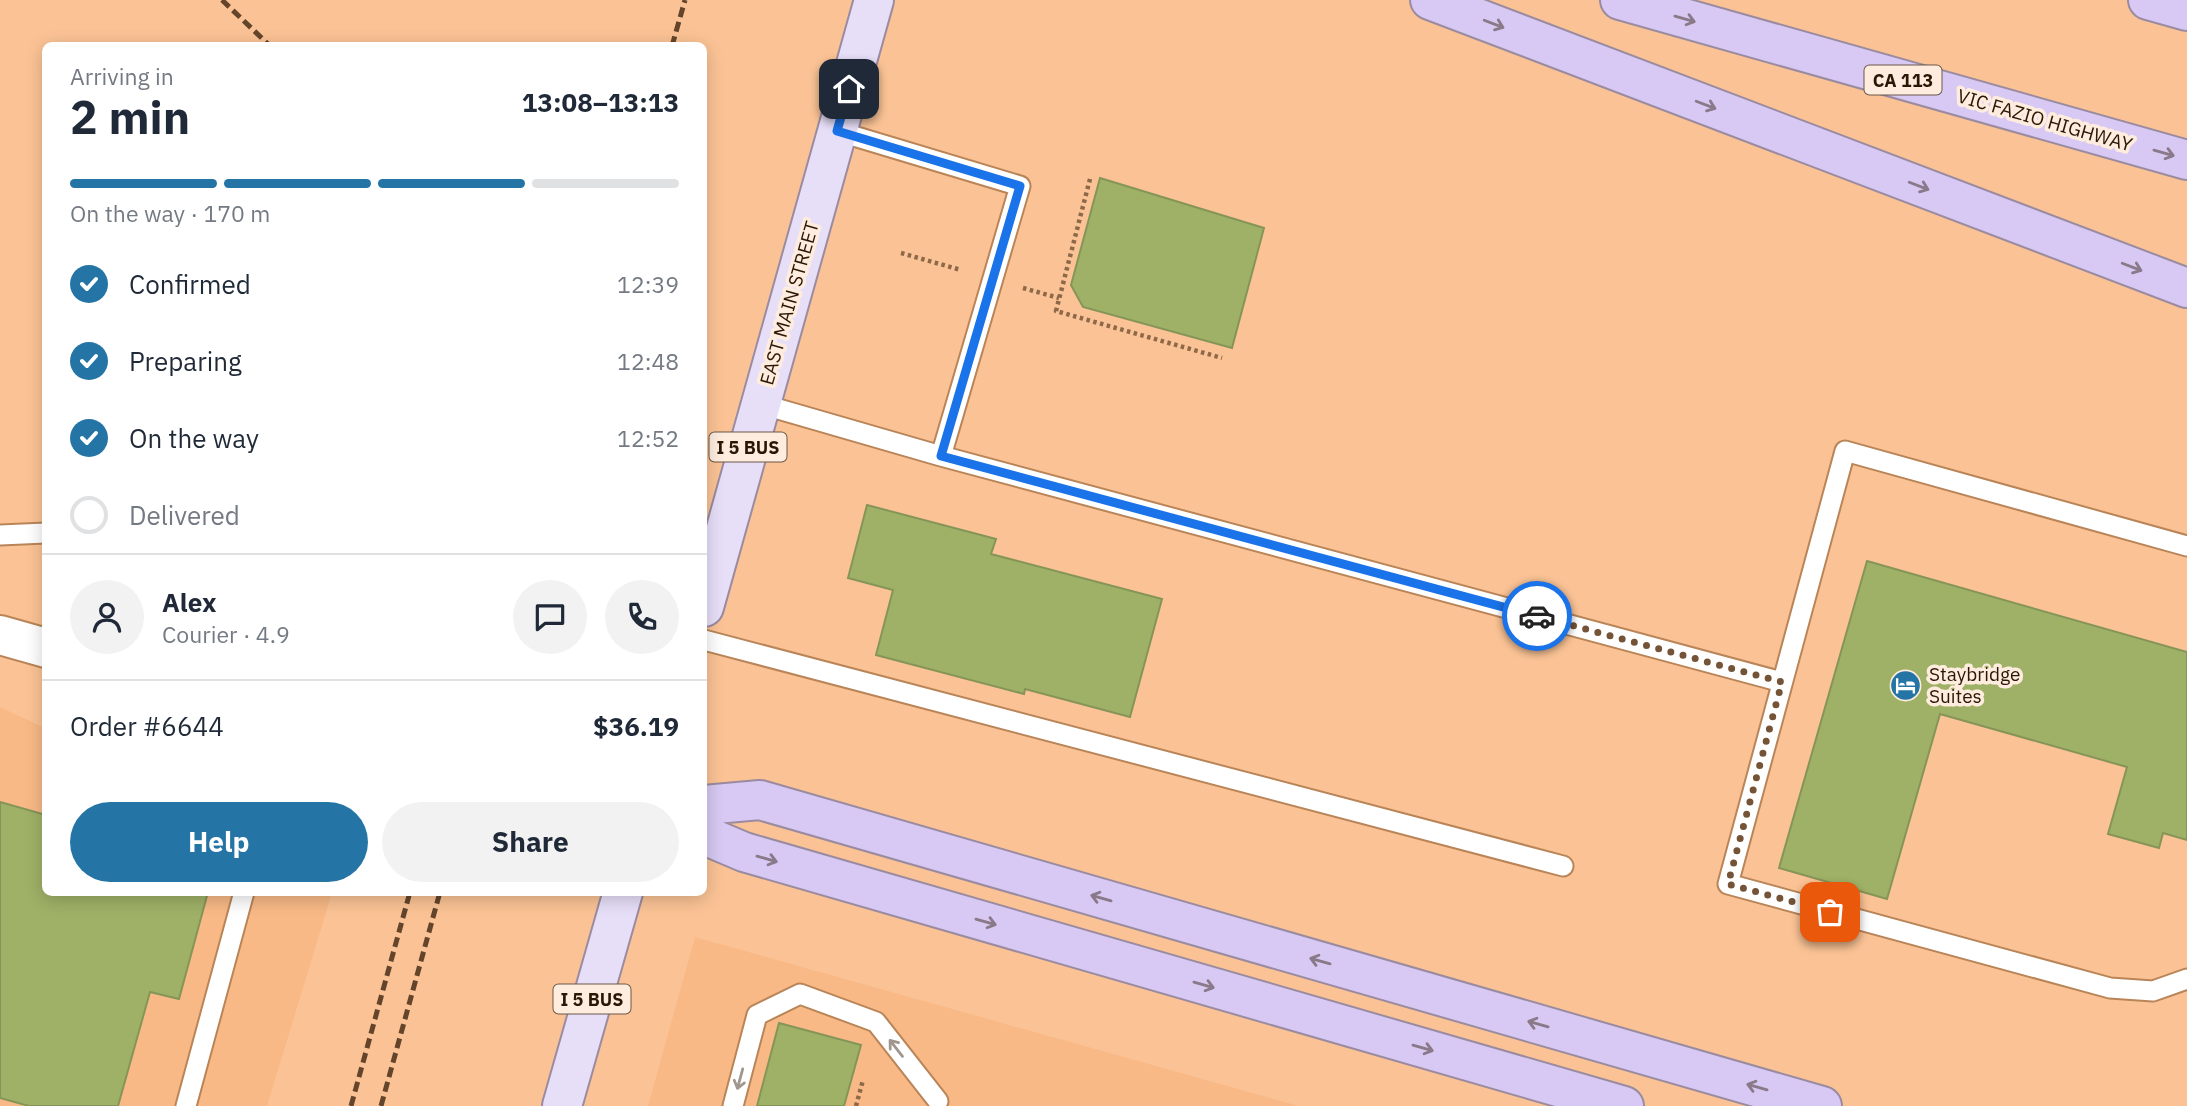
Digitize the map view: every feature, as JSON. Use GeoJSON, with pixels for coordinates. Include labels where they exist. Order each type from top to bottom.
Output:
{"type":"FeatureCollection","features":[{"type":"Feature","properties":{"kind":"highway"},"geometry":{"type":"LineString","coordinates":[[1430,0],[2187,288]]}},
{"type":"Feature","properties":{"kind":"highway","name":"VIC FAZIO HIGHWAY"},"geometry":{"type":"LineString","coordinates":[[1620,0],[2187,160]]}},
{"type":"Feature","properties":{"kind":"highway"},"geometry":{"type":"LineString","coordinates":[[2148,0],[2187,11]]}},
{"type":"Feature","properties":{"kind":"highway"},"geometry":{"type":"LineString","coordinates":[[707,805],[760,800],[1822,1106]]}},
{"type":"Feature","properties":{"kind":"highway"},"geometry":{"type":"LineString","coordinates":[[707,836],[744,852],[1624,1106]]}},
{"type":"Feature","properties":{"kind":"main road","name":"EAST MAIN STREET"},"geometry":{"type":"LineString","coordinates":[[707,596],[874,0]]}},
{"type":"Feature","properties":{"kind":"main road","name":"I 5 BUS"},"geometry":{"type":"LineString","coordinates":[[562,1106],[622,896]]}},
{"type":"Feature","properties":{"kind":"street"},"geometry":{"type":"LineString","coordinates":[[0,635],[42,647]]}},
{"type":"Feature","properties":{"kind":"lane"},"geometry":{"type":"LineString","coordinates":[[837,131],[1020,186],[941,456]]}},
{"type":"Feature","properties":{"kind":"lane"},"geometry":{"type":"LineString","coordinates":[[761,404],[941,456],[1782,682]]}},
{"type":"Feature","properties":{"kind":"lane"},"geometry":{"type":"LineString","coordinates":[[2187,546],[1845,451],[1728,884],[2110,989],[2153,991],[2187,979]]}},
{"type":"Feature","properties":{"kind":"lane"},"geometry":{"type":"LineString","coordinates":[[0,535],[42,533]]}},
{"type":"Feature","properties":{"kind":"lane"},"geometry":{"type":"LineString","coordinates":[[707,641],[1563,866]]}},
{"type":"Feature","properties":{"kind":"lane"},"geometry":{"type":"LineString","coordinates":[[186,1106],[243,896]]}},
{"type":"Feature","properties":{"kind":"lane"},"geometry":{"type":"LineString","coordinates":[[733,1106],[757,1015],[800,994],[876,1022],[944,1104]]}},
{"type":"Feature","properties":{"kind":"path"},"geometry":{"type":"LineString","coordinates":[[1090,179],[1056,311],[1222,358]]}},
{"type":"Feature","properties":{"kind":"path"},"geometry":{"type":"LineString","coordinates":[[856,1106],[863,1080]]}},
{"type":"Feature","properties":{"kind":"shaded area"},"geometry":{"type":"Polygon","coordinates":[[[0,707],[42,727],[42,896],[331,896],[267,1106],[0,1106],[0,707]]]}},
{"type":"Feature","properties":{"kind":"shaded area"},"geometry":{"type":"Polygon","coordinates":[[[695,937],[1299,1106],[648,1106],[695,937]]]}},
{"type":"Feature","properties":{"kind":"building"},"geometry":{"type":"Polygon","coordinates":[[[1100,178],[1264,228],[1232,348],[1083,307],[1071,285],[1100,178]]]}},
{"type":"Feature","properties":{"kind":"building"},"geometry":{"type":"Polygon","coordinates":[[[867,505],[996,539],[991,554],[1162,599],[1130,717],[1025,689],[1024,694],[876,655],[893,590],[848,578],[867,505]]]}},
{"type":"Feature","properties":{"kind":"building"},"geometry":{"type":"Polygon","coordinates":[[[1867,561],[2187,652],[2187,840],[2163,833],[2159,848],[2108,834],[2127,767],[1940,714],[1887,899],[1779,868],[1867,561]]]}},
{"type":"Feature","properties":{"kind":"building"},"geometry":{"type":"Polygon","coordinates":[[[0,802],[42,814],[42,896],[207,896],[179,999],[150,992],[118,1106],[29,1106],[0,1098],[0,802]]]}},
{"type":"Feature","properties":{"kind":"building"},"geometry":{"type":"Polygon","coordinates":[[[779,1023],[861,1045],[844,1106],[757,1106],[779,1023]]]}},
{"type":"Feature","properties":{"kind":"railway"},"geometry":{"type":"LineString","coordinates":[[222,0],[266,42]]}},
{"type":"Feature","properties":{"kind":"railway"},"geometry":{"type":"LineString","coordinates":[[673,42],[685,0]]}},
{"type":"Feature","properties":{"kind":"railway"},"geometry":{"type":"LineString","coordinates":[[351,1106],[409,896]]}},
{"type":"Feature","properties":{"kind":"railway"},"geometry":{"type":"LineString","coordinates":[[381,1106],[439,896]]}},
{"type":"Feature","properties":{"kind":"way so far"},"geometry":{"type":"LineString","coordinates":[[1537,616],[1782,682],[1728,884],[1830,912]]}},
{"type":"Feature","properties":{"kind":"place","name":"Staybridge Suites"},"geometry":{"type":"Point","coordinates":[1906,685]}},
{"type":"Feature","properties":{"kind":"route"},"geometry":{"type":"LineString","coordinates":[[849,89],[837,131],[1020,186],[941,456],[1537,616]]}}]}
